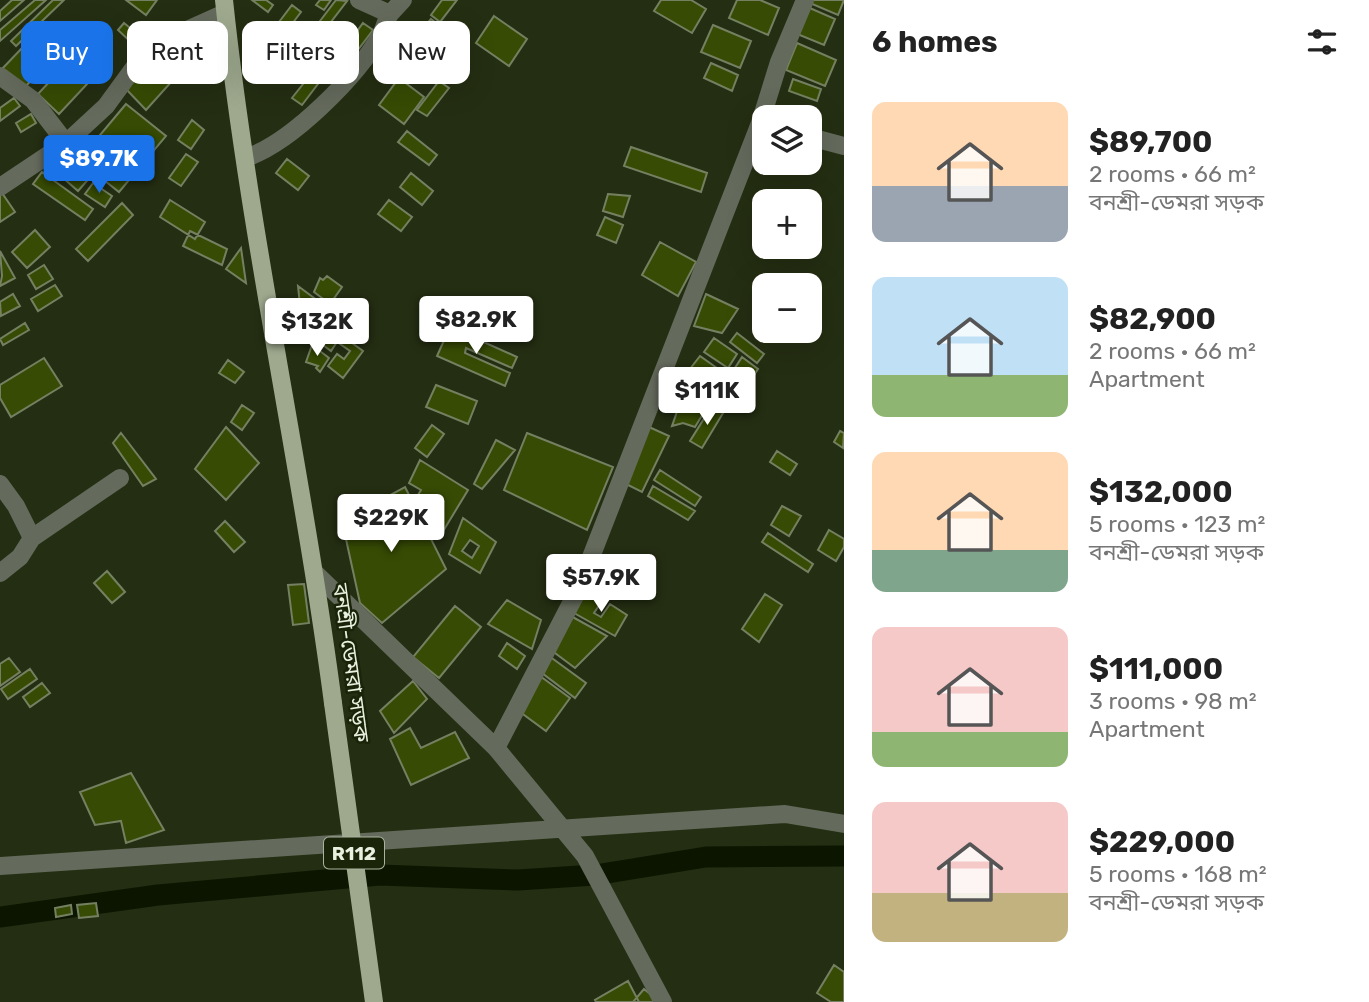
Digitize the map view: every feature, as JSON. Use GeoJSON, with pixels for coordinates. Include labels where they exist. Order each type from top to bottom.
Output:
{"type":"FeatureCollection","features":[{"type":"Feature","properties":{"kind":"main road","name":"বনশ্রী-ডেমরা সড়ক"},"geometry":{"type":"LineString","coordinates":[[225,6],[257,248],[316,573],[374,1002]]}},
{"type":"Feature","properties":{"kind":"street"},"geometry":{"type":"LineString","coordinates":[[359,0],[390,15]]}},
{"type":"Feature","properties":{"kind":"street"},"geometry":{"type":"LineString","coordinates":[[245,158],[264,152],[338,92],[383,33],[390,15],[403,0]]}},
{"type":"Feature","properties":{"kind":"street"},"geometry":{"type":"LineString","coordinates":[[767,105],[779,62],[805,0]]}},
{"type":"Feature","properties":{"kind":"street"},"geometry":{"type":"LineString","coordinates":[[0,187],[66,143],[106,106],[149,47],[225,6]]}},
{"type":"Feature","properties":{"kind":"street"},"geometry":{"type":"LineString","coordinates":[[0,76],[33,100],[66,143]]}},
{"type":"Feature","properties":{"kind":"street"},"geometry":{"type":"LineString","coordinates":[[822,140],[844,146]]}},
{"type":"Feature","properties":{"kind":"street"},"geometry":{"type":"LineString","coordinates":[[496,748],[579,588],[752,149]]}},
{"type":"Feature","properties":{"kind":"street"},"geometry":{"type":"LineString","coordinates":[[0,573],[20,557],[32,538],[120,478]]}},
{"type":"Feature","properties":{"kind":"street"},"geometry":{"type":"LineString","coordinates":[[0,484],[16,506],[32,538]]}},
{"type":"Feature","properties":{"kind":"street"},"geometry":{"type":"LineString","coordinates":[[316,573],[496,748],[585,856],[663,1002]]}},
{"type":"Feature","properties":{"kind":"street"},"geometry":{"type":"LineString","coordinates":[[0,866],[785,814],[844,824]]}},
{"type":"Feature","properties":{"kind":"building"},"geometry":{"type":"Polygon","coordinates":[[[12,0],[24,0],[0,21],[0,11],[12,0]]]}},
{"type":"Feature","properties":{"kind":"building"},"geometry":{"type":"Polygon","coordinates":[[[35,0],[46,0],[0,41],[0,30],[35,0]]]}},
{"type":"Feature","properties":{"kind":"building"},"geometry":{"type":"Polygon","coordinates":[[[53,0],[64,0],[42,21],[31,21],[53,0]]]}},
{"type":"Feature","properties":{"kind":"building"},"geometry":{"type":"Polygon","coordinates":[[[126,0],[157,0],[146,15],[126,0]]]}},
{"type":"Feature","properties":{"kind":"building"},"geometry":{"type":"Polygon","coordinates":[[[252,0],[266,0],[273,5],[268,12],[252,0]]]}},
{"type":"Feature","properties":{"kind":"building"},"geometry":{"type":"Polygon","coordinates":[[[320,0],[331,0],[324,10],[316,5],[320,0]]]}},
{"type":"Feature","properties":{"kind":"building"},"geometry":{"type":"Polygon","coordinates":[[[336,0],[347,1],[332,21],[320,21],[336,0]]]}},
{"type":"Feature","properties":{"kind":"building"},"geometry":{"type":"Polygon","coordinates":[[[442,0],[457,0],[441,21],[431,15],[442,0]]]}},
{"type":"Feature","properties":{"kind":"building"},"geometry":{"type":"Polygon","coordinates":[[[661,0],[691,0],[706,9],[692,33],[654,11],[661,0]]]}},
{"type":"Feature","properties":{"kind":"building"},"geometry":{"type":"Polygon","coordinates":[[[737,0],[760,0],[779,8],[768,35],[729,18],[737,0]]]}},
{"type":"Feature","properties":{"kind":"building"},"geometry":{"type":"Polygon","coordinates":[[[803,0],[844,0],[838,15],[803,0]]]}},
{"type":"Feature","properties":{"kind":"building"},"geometry":{"type":"Polygon","coordinates":[[[796,2],[835,19],[824,45],[785,29],[796,2]]]}},
{"type":"Feature","properties":{"kind":"building"},"geometry":{"type":"Polygon","coordinates":[[[292,5],[301,12],[294,21],[280,21],[292,5]]]}},
{"type":"Feature","properties":{"kind":"building"},"geometry":{"type":"Polygon","coordinates":[[[494,16],[527,39],[509,66],[476,43],[494,16]]]}},
{"type":"Feature","properties":{"kind":"building"},"geometry":{"type":"Polygon","coordinates":[[[124,23],[127,25],[127,38],[118,30],[124,23]]]}},
{"type":"Feature","properties":{"kind":"building"},"geometry":{"type":"Polygon","coordinates":[[[363,23],[373,30],[359,48],[359,29],[363,23]]]}},
{"type":"Feature","properties":{"kind":"building"},"geometry":{"type":"Polygon","coordinates":[[[713,25],[751,41],[740,68],[701,52],[713,25]]]}},
{"type":"Feature","properties":{"kind":"building"},"geometry":{"type":"Polygon","coordinates":[[[21,31],[21,41],[16,46],[11,41],[21,31]]]}},
{"type":"Feature","properties":{"kind":"building"},"geometry":{"type":"Polygon","coordinates":[[[797,43],[836,60],[825,86],[786,70],[797,43]]]}},
{"type":"Feature","properties":{"kind":"building"},"geometry":{"type":"Polygon","coordinates":[[[21,49],[21,84],[28,84],[22,90],[1,70],[21,49]]]}},
{"type":"Feature","properties":{"kind":"building"},"geometry":{"type":"Polygon","coordinates":[[[711,63],[738,75],[732,91],[704,78],[711,63]]]}},
{"type":"Feature","properties":{"kind":"building"},"geometry":{"type":"Polygon","coordinates":[[[793,79],[821,89],[817,101],[789,91],[793,79]]]}},
{"type":"Feature","properties":{"kind":"building"},"geometry":{"type":"Polygon","coordinates":[[[47,84],[87,84],[59,114],[38,94],[47,84]]]}},
{"type":"Feature","properties":{"kind":"building"},"geometry":{"type":"Polygon","coordinates":[[[129,84],[169,84],[146,110],[125,88],[129,84]]]}},
{"type":"Feature","properties":{"kind":"building"},"geometry":{"type":"Polygon","coordinates":[[[303,84],[318,84],[302,105],[292,98],[303,84]]]}},
{"type":"Feature","properties":{"kind":"building"},"geometry":{"type":"Polygon","coordinates":[[[395,84],[407,84],[424,97],[404,124],[379,105],[395,84]]]}},
{"type":"Feature","properties":{"kind":"building"},"geometry":{"type":"Polygon","coordinates":[[[437,84],[449,88],[427,116],[417,110],[437,84]]]}},
{"type":"Feature","properties":{"kind":"building"},"geometry":{"type":"Polygon","coordinates":[[[14,98],[20,106],[0,121],[0,108],[14,98]]]}},
{"type":"Feature","properties":{"kind":"building"},"geometry":{"type":"Polygon","coordinates":[[[126,104],[166,136],[119,192],[79,160],[126,104]]]}},
{"type":"Feature","properties":{"kind":"building"},"geometry":{"type":"Polygon","coordinates":[[[31,114],[36,123],[21,132],[16,123],[31,114]]]}},
{"type":"Feature","properties":{"kind":"building"},"geometry":{"type":"Polygon","coordinates":[[[192,120],[204,130],[191,149],[178,140],[192,120]]]}},
{"type":"Feature","properties":{"kind":"building"},"geometry":{"type":"Polygon","coordinates":[[[407,131],[437,155],[429,165],[398,142],[407,131]]]}},
{"type":"Feature","properties":{"kind":"building"},"geometry":{"type":"Polygon","coordinates":[[[631,147],[707,173],[701,192],[624,166],[631,147]]]}},
{"type":"Feature","properties":{"kind":"building"},"geometry":{"type":"Polygon","coordinates":[[[186,154],[198,162],[181,186],[169,178],[186,154]]]}},
{"type":"Feature","properties":{"kind":"building"},"geometry":{"type":"Polygon","coordinates":[[[68,155],[92,175],[78,191],[54,170],[68,155]]]}},
{"type":"Feature","properties":{"kind":"building"},"geometry":{"type":"Polygon","coordinates":[[[287,159],[309,176],[298,190],[276,173],[287,159]]]}},
{"type":"Feature","properties":{"kind":"building"},"geometry":{"type":"Polygon","coordinates":[[[42,172],[93,209],[85,220],[33,184],[42,172]]]}},
{"type":"Feature","properties":{"kind":"building"},"geometry":{"type":"Polygon","coordinates":[[[411,173],[433,191],[422,205],[400,187],[411,173]]]}},
{"type":"Feature","properties":{"kind":"building"},"geometry":{"type":"Polygon","coordinates":[[[93,183],[112,196],[105,207],[85,194],[93,183]]]}},
{"type":"Feature","properties":{"kind":"building"},"geometry":{"type":"Polygon","coordinates":[[[0,190],[15,212],[0,222],[0,190]]]}},
{"type":"Feature","properties":{"kind":"building"},"geometry":{"type":"Polygon","coordinates":[[[608,194],[630,196],[623,217],[603,211],[608,194]]]}},
{"type":"Feature","properties":{"kind":"building"},"geometry":{"type":"Polygon","coordinates":[[[170,200],[205,222],[195,239],[160,217],[170,200]]]}},
{"type":"Feature","properties":{"kind":"building"},"geometry":{"type":"Polygon","coordinates":[[[389,200],[412,217],[401,231],[378,214],[389,200]]]}},
{"type":"Feature","properties":{"kind":"building"},"geometry":{"type":"Polygon","coordinates":[[[122,203],[133,215],[88,261],[76,249],[122,203]]]}},
{"type":"Feature","properties":{"kind":"building"},"geometry":{"type":"Polygon","coordinates":[[[605,217],[623,225],[616,243],[597,235],[605,217]]]}},
{"type":"Feature","properties":{"kind":"building"},"geometry":{"type":"Polygon","coordinates":[[[35,230],[50,247],[27,268],[12,252],[35,230]]]}},
{"type":"Feature","properties":{"kind":"building"},"geometry":{"type":"Polygon","coordinates":[[[190,231],[227,249],[222,265],[183,246],[190,231]]]}},
{"type":"Feature","properties":{"kind":"building"},"geometry":{"type":"Polygon","coordinates":[[[660,242],[696,262],[678,296],[642,275],[660,242]]]}},
{"type":"Feature","properties":{"kind":"building"},"geometry":{"type":"Polygon","coordinates":[[[241,248],[246,283],[226,269],[241,248]]]}},
{"type":"Feature","properties":{"kind":"building"},"geometry":{"type":"Polygon","coordinates":[[[0,251],[15,278],[0,286],[2,276],[0,251]]]}},
{"type":"Feature","properties":{"kind":"building"},"geometry":{"type":"Polygon","coordinates":[[[44,265],[53,279],[36,289],[28,275],[44,265]]]}},
{"type":"Feature","properties":{"kind":"building"},"geometry":{"type":"Polygon","coordinates":[[[327,276],[342,287],[330,304],[314,292],[320,278],[323,280],[327,276]]]}},
{"type":"Feature","properties":{"kind":"building"},"geometry":{"type":"Polygon","coordinates":[[[55,285],[62,296],[38,311],[31,299],[55,285]]]}},
{"type":"Feature","properties":{"kind":"building"},"geometry":{"type":"Polygon","coordinates":[[[298,286],[330,310],[323,319],[315,314],[302,325],[298,286]]]}},
{"type":"Feature","properties":{"kind":"building"},"geometry":{"type":"Polygon","coordinates":[[[13,294],[20,306],[1,316],[0,302],[13,294]]]}},
{"type":"Feature","properties":{"kind":"building"},"geometry":{"type":"Polygon","coordinates":[[[706,294],[738,309],[722,333],[694,326],[706,294]]]}},
{"type":"Feature","properties":{"kind":"building"},"geometry":{"type":"Polygon","coordinates":[[[25,323],[29,330],[3,345],[0,339],[25,323]]]}},
{"type":"Feature","properties":{"kind":"building"},"geometry":{"type":"Polygon","coordinates":[[[450,327],[517,357],[512,368],[466,348],[465,353],[510,373],[505,386],[437,356],[450,327]]]}},
{"type":"Feature","properties":{"kind":"building"},"geometry":{"type":"Polygon","coordinates":[[[334,330],[363,351],[343,378],[328,366],[337,354],[344,359],[350,351],[337,342],[331,351],[323,345],[334,330]]]}},
{"type":"Feature","properties":{"kind":"building"},"geometry":{"type":"Polygon","coordinates":[[[737,333],[764,354],[757,363],[730,342],[737,333]]]}},
{"type":"Feature","properties":{"kind":"building"},"geometry":{"type":"Polygon","coordinates":[[[714,338],[737,354],[728,368],[704,352],[714,338]]]}},
{"type":"Feature","properties":{"kind":"building"},"geometry":{"type":"Polygon","coordinates":[[[312,345],[329,358],[320,372],[316,368],[318,366],[306,362],[312,345]]]}},
{"type":"Feature","properties":{"kind":"building"},"geometry":{"type":"Polygon","coordinates":[[[700,356],[721,371],[708,389],[686,374],[700,356]]]}},
{"type":"Feature","properties":{"kind":"building"},"geometry":{"type":"Polygon","coordinates":[[[742,357],[758,369],[746,387],[735,379],[733,371],[742,357]]]}},
{"type":"Feature","properties":{"kind":"building"},"geometry":{"type":"Polygon","coordinates":[[[44,358],[62,386],[11,417],[0,398],[0,385],[44,358]]]}},
{"type":"Feature","properties":{"kind":"building"},"geometry":{"type":"Polygon","coordinates":[[[228,360],[244,372],[235,383],[219,373],[228,360]]]}},
{"type":"Feature","properties":{"kind":"building"},"geometry":{"type":"Polygon","coordinates":[[[727,375],[738,389],[734,398],[715,390],[727,375]]]}},
{"type":"Feature","properties":{"kind":"building"},"geometry":{"type":"Polygon","coordinates":[[[687,383],[710,402],[695,427],[683,423],[672,426],[687,383]]]}},
{"type":"Feature","properties":{"kind":"building"},"geometry":{"type":"Polygon","coordinates":[[[436,385],[477,401],[468,424],[426,407],[436,385]]]}},
{"type":"Feature","properties":{"kind":"building"},"geometry":{"type":"Polygon","coordinates":[[[242,405],[254,413],[242,430],[231,422],[242,405]]]}},
{"type":"Feature","properties":{"kind":"building"},"geometry":{"type":"Polygon","coordinates":[[[712,406],[723,413],[702,448],[690,441],[712,406]]]}},
{"type":"Feature","properties":{"kind":"building"},"geometry":{"type":"Polygon","coordinates":[[[432,425],[444,434],[427,457],[415,448],[432,425]]]}},
{"type":"Feature","properties":{"kind":"building"},"geometry":{"type":"Polygon","coordinates":[[[226,427],[259,463],[226,500],[195,469],[226,427]]]}},
{"type":"Feature","properties":{"kind":"building"},"geometry":{"type":"Polygon","coordinates":[[[649,427],[669,436],[642,492],[622,482],[649,427]]]}},
{"type":"Feature","properties":{"kind":"building"},"geometry":{"type":"Polygon","coordinates":[[[840,431],[844,433],[843,448],[834,442],[840,431]]]}},
{"type":"Feature","properties":{"kind":"building"},"geometry":{"type":"Polygon","coordinates":[[[121,433],[156,479],[143,486],[113,443],[121,433]]]}},
{"type":"Feature","properties":{"kind":"building"},"geometry":{"type":"Polygon","coordinates":[[[527,433],[613,467],[587,530],[504,490],[527,433]]]}},
{"type":"Feature","properties":{"kind":"building"},"geometry":{"type":"Polygon","coordinates":[[[496,440],[515,450],[482,489],[474,484],[496,440]]]}},
{"type":"Feature","properties":{"kind":"building"},"geometry":{"type":"Polygon","coordinates":[[[777,451],[797,464],[790,475],[770,462],[777,451]]]}},
{"type":"Feature","properties":{"kind":"building"},"geometry":{"type":"Polygon","coordinates":[[[420,460],[468,490],[442,533],[431,519],[432,514],[424,507],[427,501],[418,495],[421,490],[409,483],[420,460]]]}},
{"type":"Feature","properties":{"kind":"building"},"geometry":{"type":"Polygon","coordinates":[[[660,470],[701,497],[695,506],[654,480],[660,470]]]}},
{"type":"Feature","properties":{"kind":"building"},"geometry":{"type":"Polygon","coordinates":[[[653,486],[695,511],[688,520],[648,496],[653,486]]]}},
{"type":"Feature","properties":{"kind":"building"},"geometry":{"type":"Polygon","coordinates":[[[405,487],[446,569],[382,623],[360,603],[342,521],[405,487]]]}},
{"type":"Feature","properties":{"kind":"building"},"geometry":{"type":"Polygon","coordinates":[[[782,506],[801,516],[789,536],[771,525],[782,506]]]}},
{"type":"Feature","properties":{"kind":"building"},"geometry":{"type":"Polygon","coordinates":[[[463,518],[496,542],[480,573],[449,554],[463,518]],[[470,540],[462,551],[472,558],[479,546],[470,540]]]}},
{"type":"Feature","properties":{"kind":"building"},"geometry":{"type":"Polygon","coordinates":[[[225,521],[245,542],[234,552],[215,531],[225,521]]]}},
{"type":"Feature","properties":{"kind":"building"},"geometry":{"type":"Polygon","coordinates":[[[829,530],[844,539],[844,547],[836,561],[818,550],[829,530]]]}},
{"type":"Feature","properties":{"kind":"building"},"geometry":{"type":"Polygon","coordinates":[[[768,533],[813,564],[808,572],[762,542],[768,533]]]}},
{"type":"Feature","properties":{"kind":"building"},"geometry":{"type":"Polygon","coordinates":[[[107,571],[125,592],[112,603],[94,583],[107,571]]]}},
{"type":"Feature","properties":{"kind":"building"},"geometry":{"type":"Polygon","coordinates":[[[304,584],[309,623],[293,625],[288,585],[304,584]]]}},
{"type":"Feature","properties":{"kind":"building"},"geometry":{"type":"Polygon","coordinates":[[[587,591],[602,601],[594,613],[601,617],[610,604],[627,615],[615,636],[574,613],[587,591]]]}},
{"type":"Feature","properties":{"kind":"building"},"geometry":{"type":"Polygon","coordinates":[[[765,594],[782,605],[759,642],[742,629],[765,594]]]}},
{"type":"Feature","properties":{"kind":"building"},"geometry":{"type":"Polygon","coordinates":[[[507,600],[541,620],[532,649],[488,624],[507,600]]]}},
{"type":"Feature","properties":{"kind":"building"},"geometry":{"type":"Polygon","coordinates":[[[455,606],[481,627],[439,678],[413,657],[455,606]]]}},
{"type":"Feature","properties":{"kind":"building"},"geometry":{"type":"Polygon","coordinates":[[[569,615],[607,636],[575,668],[547,647],[569,615]]]}},
{"type":"Feature","properties":{"kind":"building"},"geometry":{"type":"Polygon","coordinates":[[[507,643],[525,656],[517,669],[499,656],[507,643]]]}},
{"type":"Feature","properties":{"kind":"building"},"geometry":{"type":"Polygon","coordinates":[[[549,656],[586,683],[575,698],[538,670],[549,656]]]}},
{"type":"Feature","properties":{"kind":"building"},"geometry":{"type":"Polygon","coordinates":[[[9,658],[20,672],[0,686],[0,664],[9,658]]]}},
{"type":"Feature","properties":{"kind":"building"},"geometry":{"type":"Polygon","coordinates":[[[30,669],[37,679],[8,699],[1,689],[30,669]]]}},
{"type":"Feature","properties":{"kind":"building"},"geometry":{"type":"Polygon","coordinates":[[[540,676],[570,698],[546,731],[516,709],[540,676]]]}},
{"type":"Feature","properties":{"kind":"building"},"geometry":{"type":"Polygon","coordinates":[[[413,681],[427,699],[394,733],[380,711],[413,681]]]}},
{"type":"Feature","properties":{"kind":"building"},"geometry":{"type":"Polygon","coordinates":[[[42,683],[50,693],[30,707],[23,697],[42,683]]]}},
{"type":"Feature","properties":{"kind":"building"},"geometry":{"type":"Polygon","coordinates":[[[410,728],[421,748],[455,732],[469,758],[411,785],[390,739],[410,728]]]}},
{"type":"Feature","properties":{"kind":"building"},"geometry":{"type":"Polygon","coordinates":[[[131,773],[164,830],[126,843],[121,821],[95,825],[80,792],[131,773]]]}},
{"type":"Feature","properties":{"kind":"building"},"geometry":{"type":"Polygon","coordinates":[[[96,903],[98,916],[79,918],[77,905],[96,903]]]}},
{"type":"Feature","properties":{"kind":"building"},"geometry":{"type":"Polygon","coordinates":[[[71,905],[72,914],[56,917],[55,908],[71,905]]]}},
{"type":"Feature","properties":{"kind":"building"},"geometry":{"type":"Polygon","coordinates":[[[834,965],[844,972],[844,1002],[831,1002],[817,993],[834,965]]]}},
{"type":"Feature","properties":{"kind":"building"},"geometry":{"type":"Polygon","coordinates":[[[628,981],[639,1002],[596,1002],[595,1000],[628,981]]]}},
{"type":"Feature","properties":{"kind":"building"},"geometry":{"type":"Polygon","coordinates":[[[644,989],[660,1002],[633,1002],[644,989]]]}},
{"type":"Feature","properties":{"kind":"waterway"},"geometry":{"type":"LineString","coordinates":[[0,917],[158,895],[380,875],[518,880],[595,875],[706,857],[844,856]]}}]}
